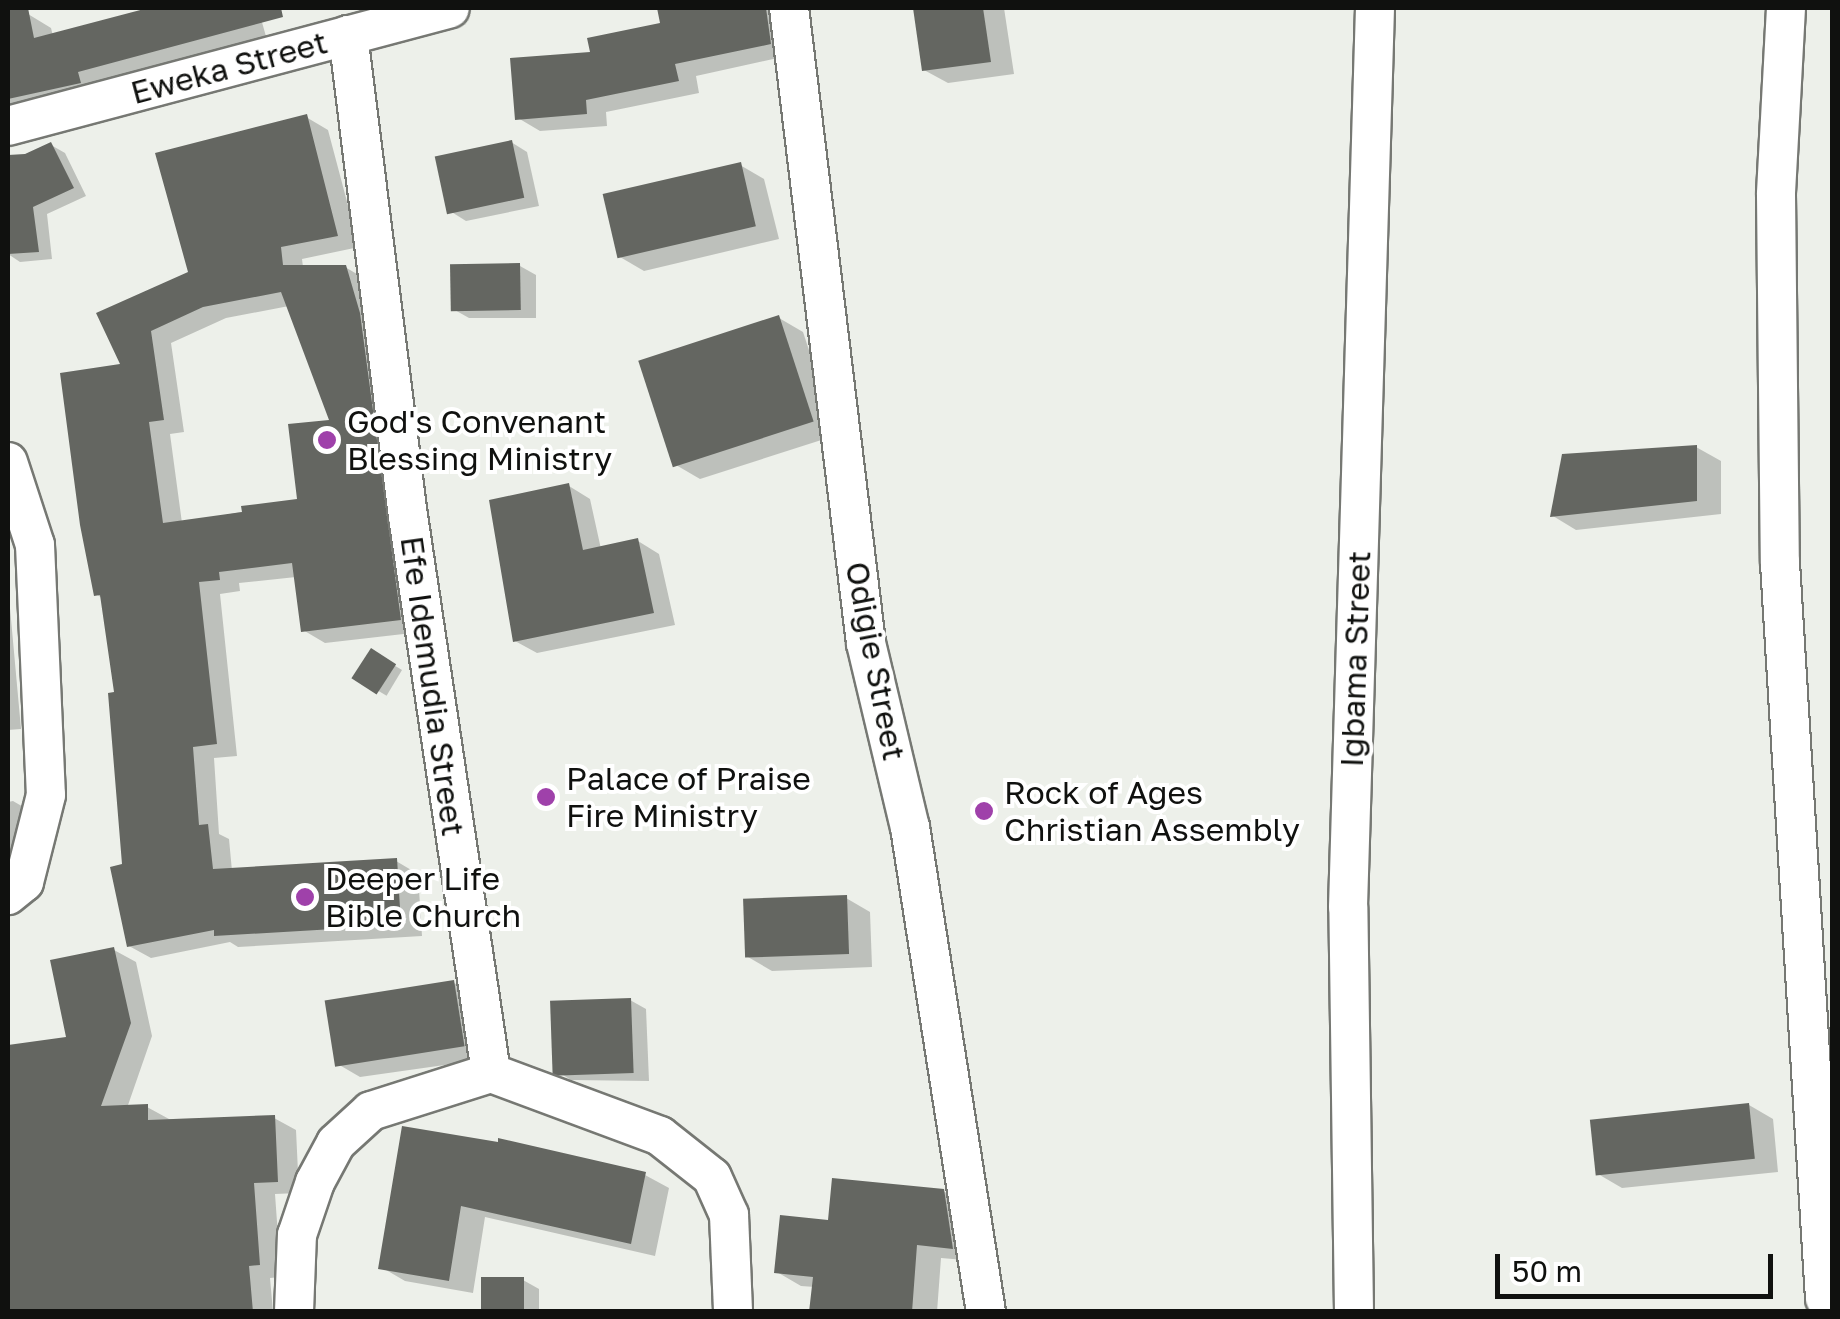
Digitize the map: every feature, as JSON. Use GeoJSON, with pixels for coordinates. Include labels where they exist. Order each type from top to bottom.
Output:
{"type":"FeatureCollection","features":[{"type":"Feature","properties":{"kind":"street","name":"Eweka Street"},"geometry":{"type":"LineString","coordinates":[[8,126],[348,36],[405,14],[450,8]]}},
{"type":"Feature","properties":{"kind":"street","name":"Odigie Street"},"geometry":{"type":"LineString","coordinates":[[789,8],[866,643],[910,827],[986,1312]]}},
{"type":"Feature","properties":{"kind":"street","name":"Igbama Street"},"geometry":{"type":"LineString","coordinates":[[1354,1312],[1348,908],[1375,8]]}},
{"type":"Feature","properties":{"kind":"street"},"geometry":{"type":"LineString","coordinates":[[1786,8],[1776,195],[1780,564],[1822,1302]]}},
{"type":"Feature","properties":{"kind":"street","name":"Efe Idemudia Street"},"geometry":{"type":"LineString","coordinates":[[348,36],[408,516],[491,1073]]}},
{"type":"Feature","properties":{"kind":"street"},"geometry":{"type":"LineString","coordinates":[[8,462],[35,545],[46,795],[24,882],[8,895]]}},
{"type":"Feature","properties":{"kind":"street"},"geometry":{"type":"LineString","coordinates":[[294,1312],[296,1235],[314,1182],[336,1143],[371,1111],[491,1073],[660,1136],[712,1177],[729,1215],[732,1312]]}},
{"type":"Feature","properties":{"kind":"building"},"geometry":{"type":"Polygon","coordinates":[[[8,8],[28,8],[34,38],[148,8],[281,8],[283,17],[78,72],[81,83],[8,99],[8,8]]]}},
{"type":"Feature","properties":{"kind":"building"},"geometry":{"type":"Polygon","coordinates":[[[657,8],[766,8],[771,44],[675,64],[679,81],[586,100],[587,114],[515,120],[510,58],[590,52],[587,38],[660,23],[657,8]]]}},
{"type":"Feature","properties":{"kind":"building"},"geometry":{"type":"Polygon","coordinates":[[[913,8],[983,8],[991,62],[922,71],[913,8]]]}},
{"type":"Feature","properties":{"kind":"building"},"geometry":{"type":"Polygon","coordinates":[[[307,114],[338,236],[281,247],[283,265],[346,265],[360,313],[401,620],[301,632],[292,563],[219,572],[220,580],[199,582],[217,744],[193,747],[199,825],[208,824],[213,869],[397,858],[401,925],[214,936],[214,930],[127,947],[110,867],[122,864],[108,693],[114,692],[100,595],[94,596],[80,525],[60,373],[120,364],[96,313],[188,272],[155,153],[307,114]],[[281,292],[203,307],[151,331],[164,420],[149,422],[163,523],[242,512],[241,506],[297,499],[288,424],[329,420],[281,292]]]}},
{"type":"Feature","properties":{"kind":"building"},"geometry":{"type":"Polygon","coordinates":[[[512,140],[524,198],[447,214],[435,156],[512,140]]]}},
{"type":"Feature","properties":{"kind":"building"},"geometry":{"type":"Polygon","coordinates":[[[51,142],[74,188],[33,207],[39,252],[8,254],[8,155],[25,154],[51,142]]]}},
{"type":"Feature","properties":{"kind":"building"},"geometry":{"type":"Polygon","coordinates":[[[741,162],[756,226],[617,258],[603,194],[741,162]]]}},
{"type":"Feature","properties":{"kind":"building"},"geometry":{"type":"Polygon","coordinates":[[[520,263],[521,310],[451,311],[450,264],[520,263]]]}},
{"type":"Feature","properties":{"kind":"building"},"geometry":{"type":"Polygon","coordinates":[[[779,315],[814,422],[673,467],[638,361],[779,315]]]}},
{"type":"Feature","properties":{"kind":"building"},"geometry":{"type":"Polygon","coordinates":[[[1697,445],[1697,501],[1550,517],[1562,454],[1697,445]]]}},
{"type":"Feature","properties":{"kind":"building"},"geometry":{"type":"Polygon","coordinates":[[[569,483],[583,550],[638,538],[654,613],[513,642],[489,500],[569,483]]]}},
{"type":"Feature","properties":{"kind":"building"},"geometry":{"type":"Polygon","coordinates":[[[371,648],[396,664],[377,695],[351,678],[371,648]]]}},
{"type":"Feature","properties":{"kind":"building"},"geometry":{"type":"Polygon","coordinates":[[[847,895],[849,954],[745,958],[743,899],[847,895]]]}},
{"type":"Feature","properties":{"kind":"building"},"geometry":{"type":"Polygon","coordinates":[[[114,947],[131,1023],[101,1106],[148,1104],[148,1120],[275,1115],[278,1182],[254,1183],[260,1265],[249,1266],[253,1312],[8,1312],[8,1045],[66,1037],[50,960],[114,947]]]}},
{"type":"Feature","properties":{"kind":"building"},"geometry":{"type":"Polygon","coordinates":[[[454,980],[464,1046],[335,1067],[325,1000],[454,980]]]}},
{"type":"Feature","properties":{"kind":"building"},"geometry":{"type":"Polygon","coordinates":[[[631,998],[634,1073],[553,1076],[550,1001],[631,998]]]}},
{"type":"Feature","properties":{"kind":"building"},"geometry":{"type":"Polygon","coordinates":[[[1749,1103],[1755,1159],[1596,1175],[1590,1120],[1749,1103]]]}},
{"type":"Feature","properties":{"kind":"building"},"geometry":{"type":"Polygon","coordinates":[[[402,1126],[498,1142],[498,1138],[646,1172],[631,1244],[461,1206],[449,1281],[378,1269],[402,1126]]]}},
{"type":"Feature","properties":{"kind":"building"},"geometry":{"type":"Polygon","coordinates":[[[832,1178],[944,1189],[953,1249],[917,1245],[912,1312],[809,1312],[813,1277],[774,1273],[780,1215],[828,1220],[832,1178]]]}},
{"type":"Feature","properties":{"kind":"building"},"geometry":{"type":"Polygon","coordinates":[[[481,1277],[524,1277],[524,1312],[481,1312],[481,1277]]]}},
{"type":"Feature","properties":{"kind":"place","name":"God's Convenant Blessing Ministry"},"geometry":{"type":"Point","coordinates":[327,440]}},
{"type":"Feature","properties":{"kind":"place","name":"Palace of Praise Fire Ministry"},"geometry":{"type":"Point","coordinates":[546,797]}},
{"type":"Feature","properties":{"kind":"place","name":"Rock of Ages Christian Assembly"},"geometry":{"type":"Point","coordinates":[984,811]}},
{"type":"Feature","properties":{"kind":"place","name":"Deeper Life Bible Church"},"geometry":{"type":"Point","coordinates":[305,897]}}]}
